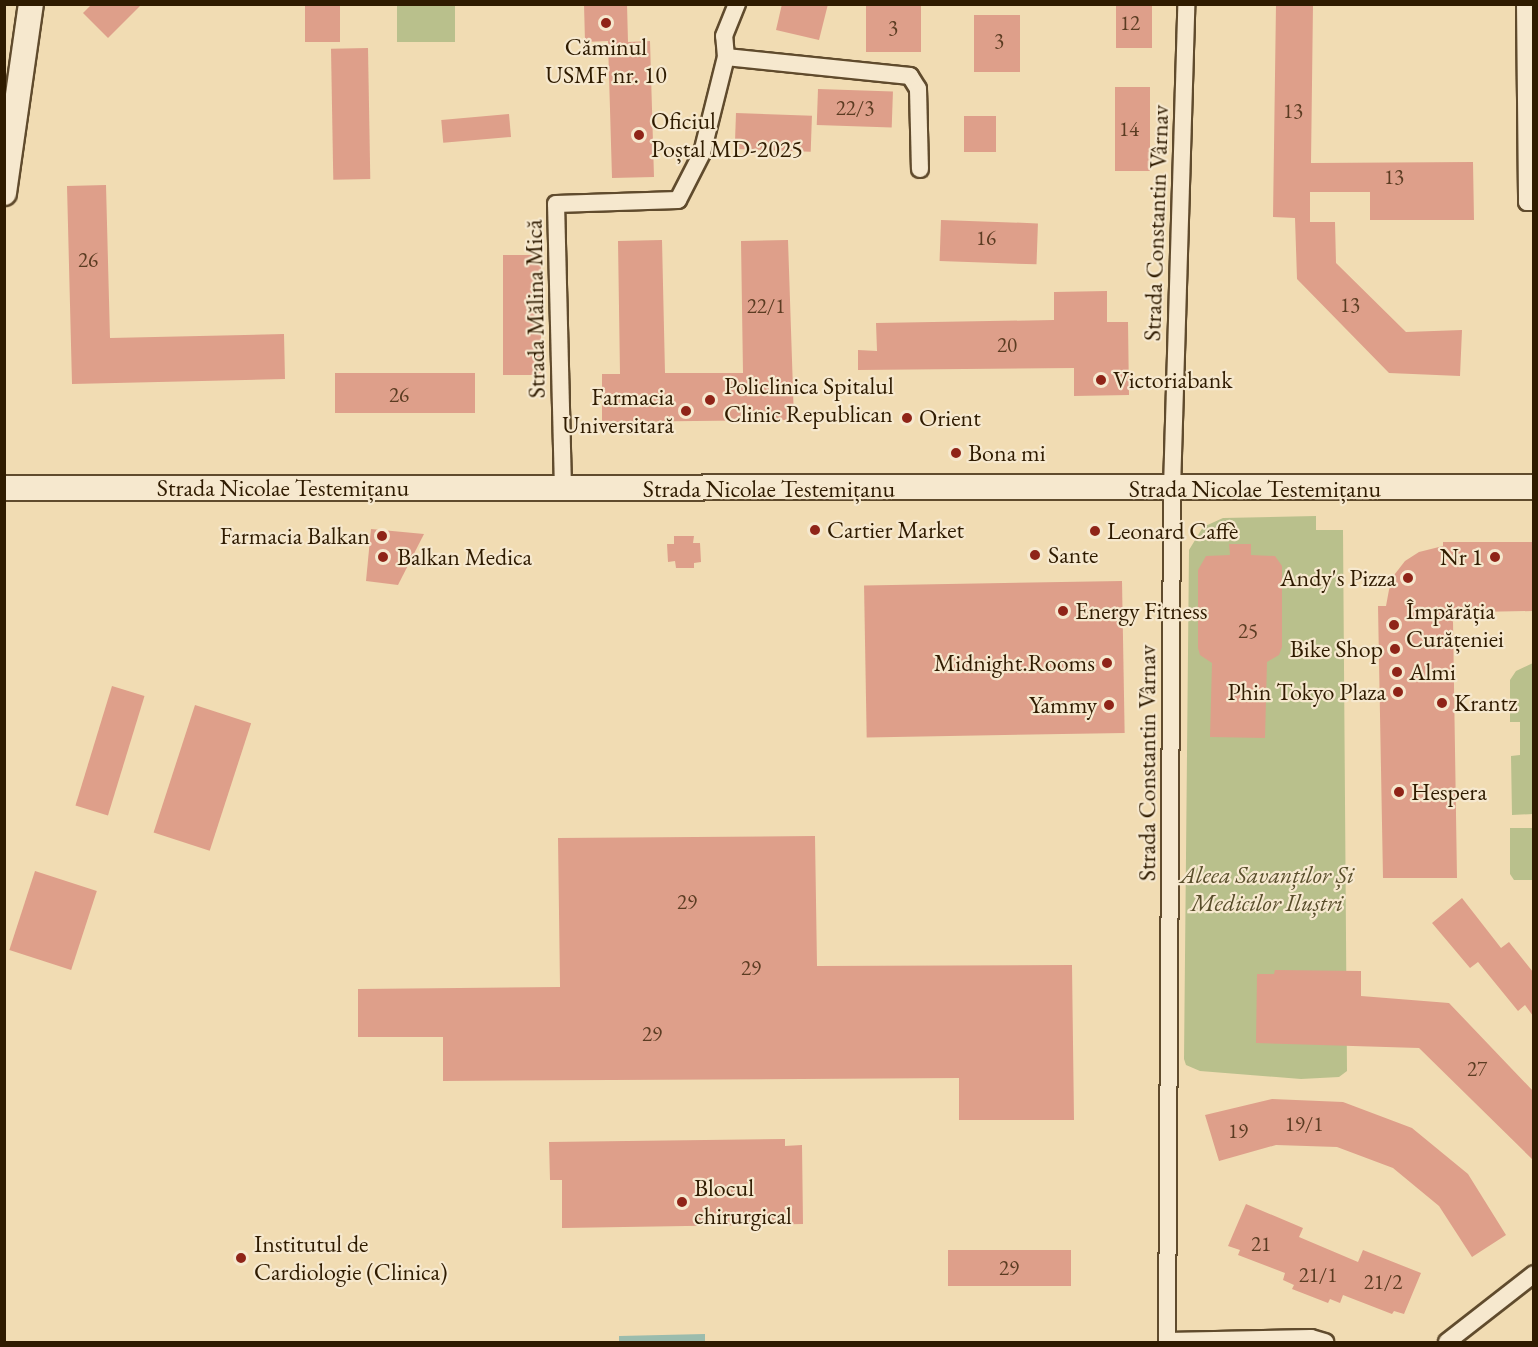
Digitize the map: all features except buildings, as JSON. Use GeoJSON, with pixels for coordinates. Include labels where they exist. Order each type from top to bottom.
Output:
{"type":"FeatureCollection","features":[{"type":"Feature","properties":{"kind":"main road"},"geometry":{"type":"LineString","coordinates":[[4,193],[31,4]]}},
{"type":"Feature","properties":{"kind":"main road","name":"Strada Nicolae Testemițanu"},"geometry":{"type":"LineString","coordinates":[[4,489],[1533,487]]}},
{"type":"Feature","properties":{"kind":"street","name":"Strada Mălina Mică"},"geometry":{"type":"LineString","coordinates":[[563,489],[556,204],[678,200],[702,153],[726,57],[724,36],[737,4]]}},
{"type":"Feature","properties":{"kind":"street","name":"Strada Constantin Vârnav"},"geometry":{"type":"LineString","coordinates":[[1167,1342],[1172,489],[1186,4]]}},
{"type":"Feature","properties":{"kind":"street"},"geometry":{"type":"LineString","coordinates":[[1526,4],[1530,202]]}},
{"type":"Feature","properties":{"kind":"street"},"geometry":{"type":"LineString","coordinates":[[726,57],[910,76],[918,89],[920,169]]}},
{"type":"Feature","properties":{"kind":"street"},"geometry":{"type":"LineString","coordinates":[[1447,1342],[1533,1274]]}},
{"type":"Feature","properties":{"kind":"street"},"geometry":{"type":"LineString","coordinates":[[1167,1342],[1311,1338],[1325,1342]]}},
{"type":"Feature","properties":{"kind":"green space"},"geometry":{"type":"Polygon","coordinates":[[[397,5],[455,5],[455,42],[397,42],[397,5]]]}},
{"type":"Feature","properties":{"kind":"green space","name":"Aleea Savanților Și Medicilor Iluștri"},"geometry":{"type":"Polygon","coordinates":[[[1316,516],[1316,530],[1343,530],[1347,1071],[1339,1077],[1301,1079],[1200,1071],[1186,1065],[1184,1059],[1189,550],[1203,527],[1223,518],[1316,516]]]}},
{"type":"Feature","properties":{"kind":"green space"},"geometry":{"type":"Polygon","coordinates":[[[1533,663],[1533,814],[1512,815],[1511,756],[1520,755],[1520,722],[1510,722],[1510,680],[1516,671],[1533,663]]]}},
{"type":"Feature","properties":{"kind":"green space"},"geometry":{"type":"Polygon","coordinates":[[[1510,828],[1533,828],[1533,880],[1514,880],[1510,874],[1510,828]]]}},
{"type":"Feature","properties":{"kind":"shaded area"},"geometry":{"type":"Polygon","coordinates":[[[705,1334],[705,1342],[619,1342],[619,1336],[705,1334]]]}},
{"type":"Feature","properties":{"kind":"place","name":"Căminul USMF nr. 10"},"geometry":{"type":"Point","coordinates":[606,23]}},
{"type":"Feature","properties":{"kind":"place","name":"Oficiul Poștal MD-2025"},"geometry":{"type":"Point","coordinates":[639,135]}},
{"type":"Feature","properties":{"kind":"place","name":"Victoriabank"},"geometry":{"type":"Point","coordinates":[1101,380]}},
{"type":"Feature","properties":{"kind":"place","name":"Policlinica Spitalul Clinic Republican"},"geometry":{"type":"Point","coordinates":[710,400]}},
{"type":"Feature","properties":{"kind":"place","name":"Farmacia Universitară"},"geometry":{"type":"Point","coordinates":[686,411]}},
{"type":"Feature","properties":{"kind":"place","name":"Orient"},"geometry":{"type":"Point","coordinates":[907,418]}},
{"type":"Feature","properties":{"kind":"place","name":"Bona mi"},"geometry":{"type":"Point","coordinates":[956,453]}},
{"type":"Feature","properties":{"kind":"place","name":"Cartier Market"},"geometry":{"type":"Point","coordinates":[815,530]}},
{"type":"Feature","properties":{"kind":"place","name":"Leonard Caffè"},"geometry":{"type":"Point","coordinates":[1095,531]}},
{"type":"Feature","properties":{"kind":"place","name":"Farmacia Balkan"},"geometry":{"type":"Point","coordinates":[382,536]}},
{"type":"Feature","properties":{"kind":"place","name":"Sante"},"geometry":{"type":"Point","coordinates":[1035,555]}},
{"type":"Feature","properties":{"kind":"place","name":"Balkan Medica"},"geometry":{"type":"Point","coordinates":[383,557]}},
{"type":"Feature","properties":{"kind":"place","name":"Nr 1"},"geometry":{"type":"Point","coordinates":[1495,557]}},
{"type":"Feature","properties":{"kind":"place","name":"Andy's Pizza"},"geometry":{"type":"Point","coordinates":[1408,578]}},
{"type":"Feature","properties":{"kind":"place","name":"Energy Fitness"},"geometry":{"type":"Point","coordinates":[1063,611]}},
{"type":"Feature","properties":{"kind":"place","name":"Împărăția Curățeniei"},"geometry":{"type":"Point","coordinates":[1394,625]}},
{"type":"Feature","properties":{"kind":"place","name":"Bike Shop"},"geometry":{"type":"Point","coordinates":[1395,649]}},
{"type":"Feature","properties":{"kind":"place","name":"Midnight.Rooms"},"geometry":{"type":"Point","coordinates":[1107,663]}},
{"type":"Feature","properties":{"kind":"place","name":"Almi"},"geometry":{"type":"Point","coordinates":[1397,672]}},
{"type":"Feature","properties":{"kind":"place","name":"Phin Tokyo Plaza"},"geometry":{"type":"Point","coordinates":[1398,692]}},
{"type":"Feature","properties":{"kind":"place","name":"Krantz"},"geometry":{"type":"Point","coordinates":[1442,703]}},
{"type":"Feature","properties":{"kind":"place","name":"Yammy"},"geometry":{"type":"Point","coordinates":[1109,705]}},
{"type":"Feature","properties":{"kind":"place","name":"Hespera"},"geometry":{"type":"Point","coordinates":[1399,792]}},
{"type":"Feature","properties":{"kind":"place","name":"Blocul chirurgical"},"geometry":{"type":"Point","coordinates":[682,1202]}},
{"type":"Feature","properties":{"kind":"place","name":"Institutul de Cardiologie (Clinica)"},"geometry":{"type":"Point","coordinates":[241,1258]}}]}
